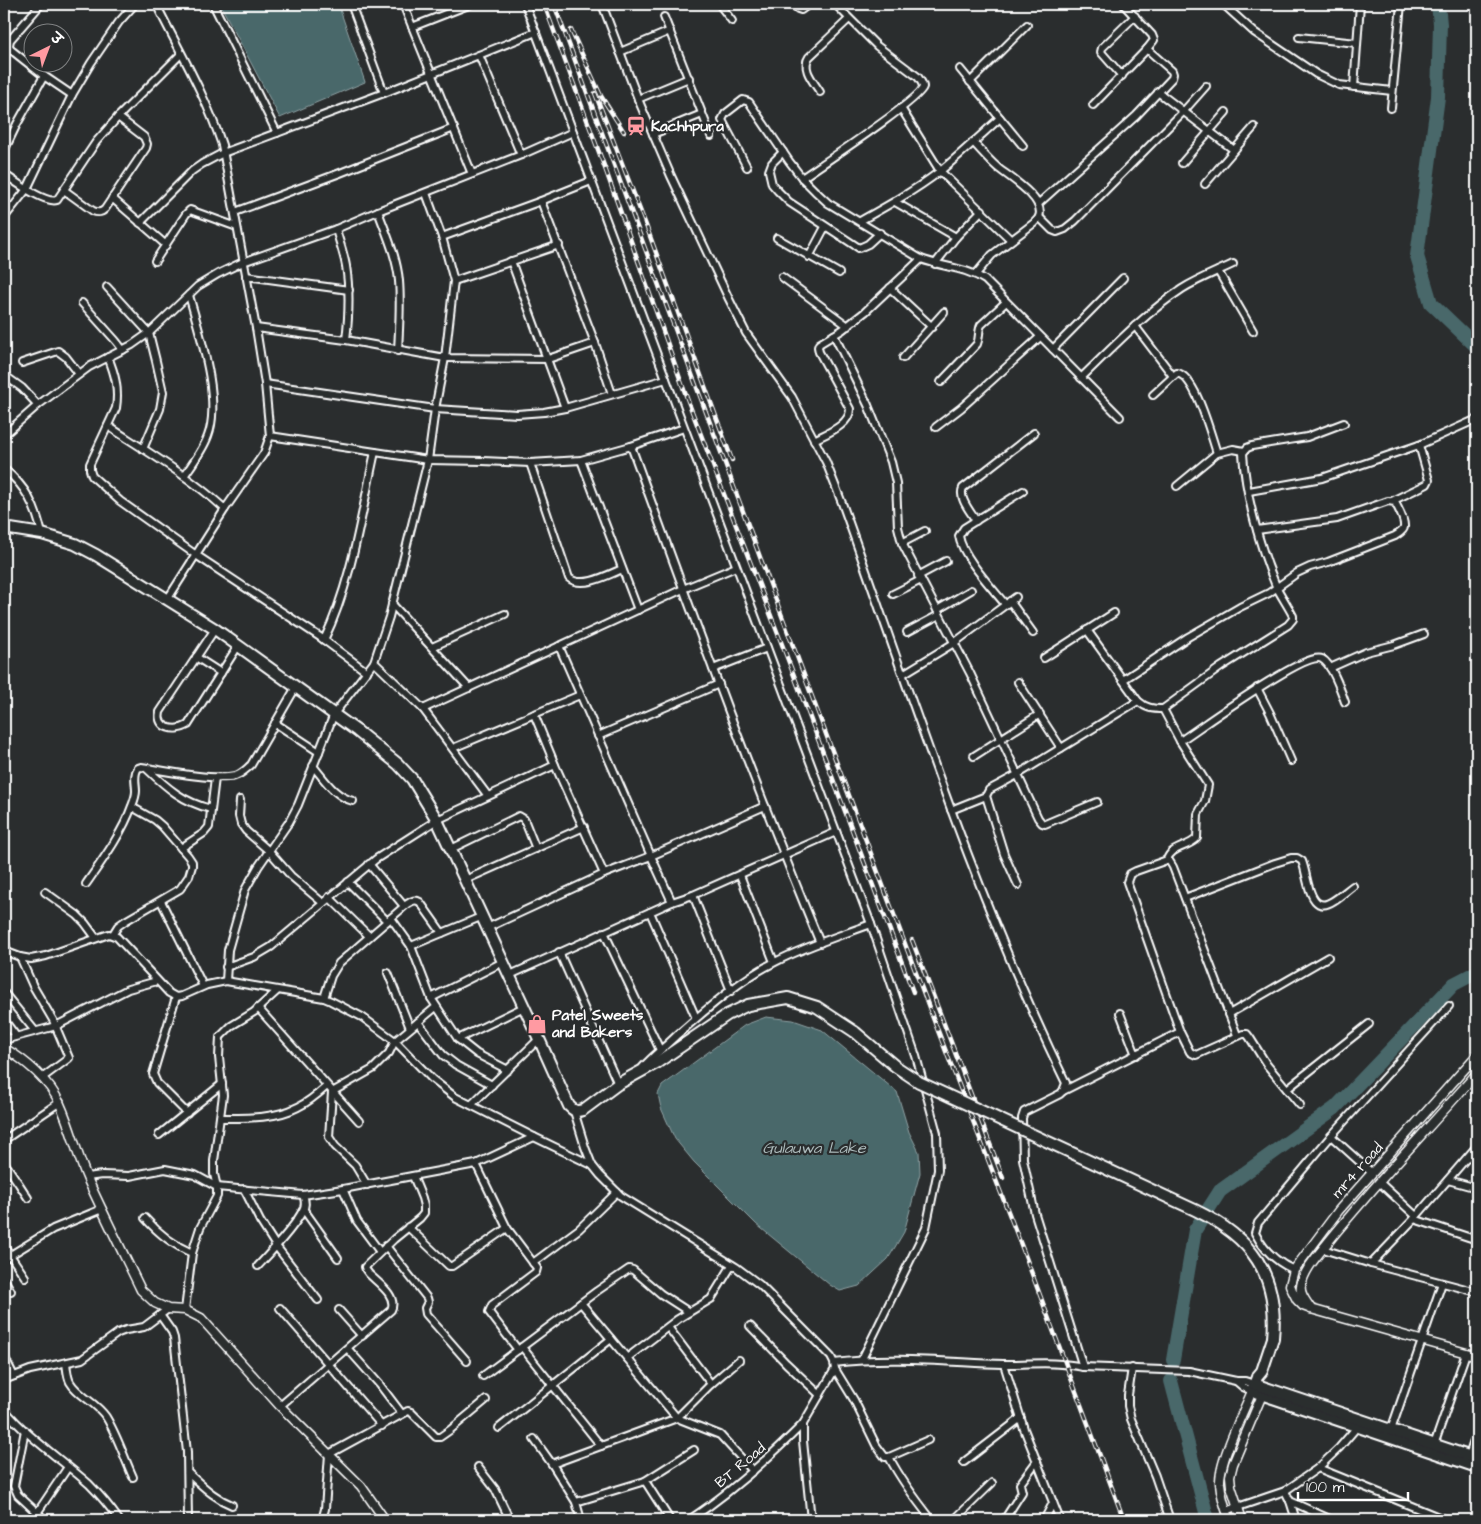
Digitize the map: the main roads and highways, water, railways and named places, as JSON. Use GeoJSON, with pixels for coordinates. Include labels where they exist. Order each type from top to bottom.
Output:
{"type":"FeatureCollection","features":[{"type":"Feature","properties":{"kind":"main road"},"geometry":{"type":"LineString","coordinates":[[4,528],[42,534],[75,544],[96,555],[215,629],[334,714],[398,764],[412,779],[437,820],[540,1039],[569,1106],[574,1111],[583,1110],[618,1084],[658,1062],[727,1014],[748,1005],[788,998],[817,1007],[855,1032],[895,1066],[919,1082],[1195,1210],[1226,1227],[1254,1254],[1262,1268],[1273,1296],[1273,1338],[1262,1371],[1257,1377],[1258,1389]]}},
{"type":"Feature","properties":{"kind":"main road"},"geometry":{"type":"LineString","coordinates":[[1258,1389],[1357,1427],[1391,1430],[1473,1458]]}},
{"type":"Feature","properties":{"kind":"main road"},"geometry":{"type":"LineString","coordinates":[[1258,1389],[1376,1429],[1477,1467]]}},
{"type":"Feature","properties":{"kind":"water"},"geometry":{"type":"Polygon","coordinates":[[[220,4],[338,4],[365,82],[280,118],[220,4]]]}},
{"type":"Feature","properties":{"kind":"water","name":"Gulauwa Lake"},"geometry":{"type":"Polygon","coordinates":[[[766,1017],[793,1020],[822,1030],[897,1092],[909,1132],[919,1152],[920,1173],[904,1232],[888,1259],[859,1286],[840,1291],[830,1285],[756,1224],[694,1162],[675,1139],[661,1108],[658,1094],[662,1086],[745,1025],[766,1017]]]}},
{"type":"Feature","properties":{"kind":"waterway"},"geometry":{"type":"LineString","coordinates":[[1438,4],[1440,24],[1438,97],[1417,256],[1431,303],[1477,347]]}},
{"type":"Feature","properties":{"kind":"waterway"},"geometry":{"type":"LineString","coordinates":[[1173,1360],[1195,1230],[1220,1191],[1335,1108],[1454,984],[1477,972]]}},
{"type":"Feature","properties":{"kind":"waterway"},"geometry":{"type":"LineString","coordinates":[[1171,1381],[1208,1520]]}},
{"type":"Feature","properties":{"kind":"railway"},"geometry":{"type":"LineString","coordinates":[[544,4],[688,401],[913,992]]}},
{"type":"Feature","properties":{"kind":"railway"},"geometry":{"type":"LineString","coordinates":[[554,4],[833,753],[1124,1520]]}},
{"type":"Feature","properties":{"kind":"railway"},"geometry":{"type":"LineString","coordinates":[[571,30],[601,96],[624,132]]}},
{"type":"Feature","properties":{"kind":"railway"},"geometry":{"type":"LineString","coordinates":[[595,93],[647,228],[732,460]]}},
{"type":"Feature","properties":{"kind":"railway"},"geometry":{"type":"LineString","coordinates":[[912,940],[1003,1178]]}},
{"type":"Feature","properties":{"kind":"place","name":"Kachhpura"},"geometry":{"type":"Point","coordinates":[636,126]}},
{"type":"Feature","properties":{"kind":"place","name":"Patel Sweets and Bakers"},"geometry":{"type":"Point","coordinates":[537,1024]}}]}
